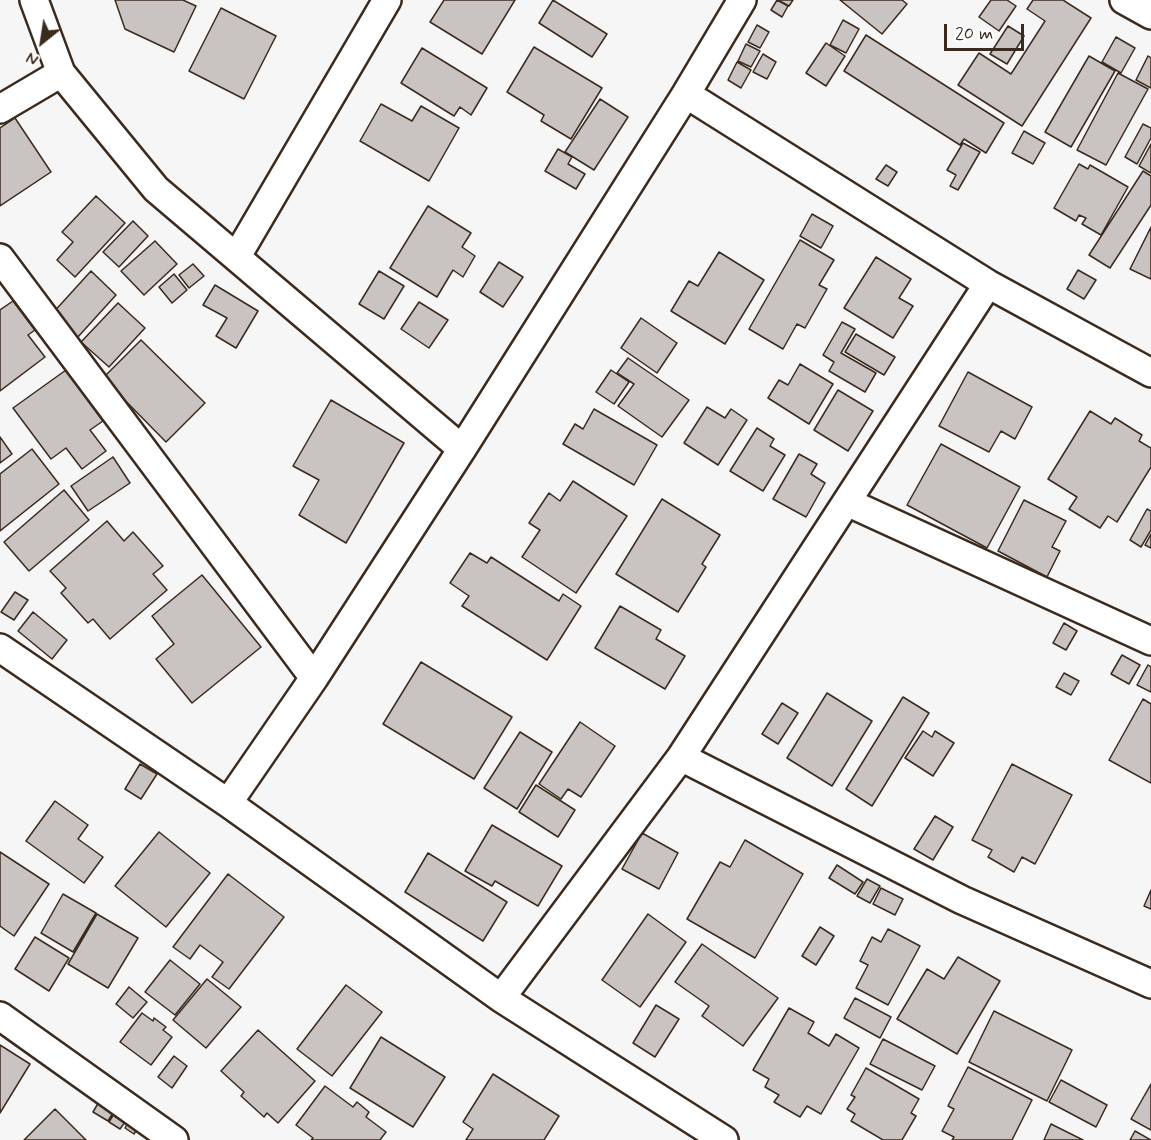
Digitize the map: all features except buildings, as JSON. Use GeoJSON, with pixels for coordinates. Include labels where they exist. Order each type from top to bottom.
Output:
{"type":"FeatureCollection","features":[{"type":"Feature","properties":{"kind":"street"},"geometry":{"type":"LineString","coordinates":[[34,0],[61,73],[156,189],[462,449]]}},
{"type":"Feature","properties":{"kind":"street"},"geometry":{"type":"LineString","coordinates":[[237,256],[387,0]]}},
{"type":"Feature","properties":{"kind":"street"},"geometry":{"type":"LineString","coordinates":[[228,804],[314,678],[462,449],[686,94],[742,0]]}},
{"type":"Feature","properties":{"kind":"street"},"geometry":{"type":"LineString","coordinates":[[1124,0],[1150,14]]}},
{"type":"Feature","properties":{"kind":"street"},"geometry":{"type":"LineString","coordinates":[[0,109],[61,73]]}},
{"type":"Feature","properties":{"kind":"street"},"geometry":{"type":"LineString","coordinates":[[686,94],[988,284],[1151,373]]}},
{"type":"Feature","properties":{"kind":"street"},"geometry":{"type":"LineString","coordinates":[[0,258],[314,678]]}},
{"type":"Feature","properties":{"kind":"street"},"geometry":{"type":"LineString","coordinates":[[501,998],[681,757],[988,284]]}},
{"type":"Feature","properties":{"kind":"street"},"geometry":{"type":"LineString","coordinates":[[847,502],[1151,641]]}},
{"type":"Feature","properties":{"kind":"street"},"geometry":{"type":"LineString","coordinates":[[0,648],[228,804],[501,998],[724,1140]]}},
{"type":"Feature","properties":{"kind":"street"},"geometry":{"type":"LineString","coordinates":[[681,757],[962,900],[1151,984]]}},
{"type":"Feature","properties":{"kind":"street"},"geometry":{"type":"LineString","coordinates":[[0,1016],[174,1140]]}}]}
